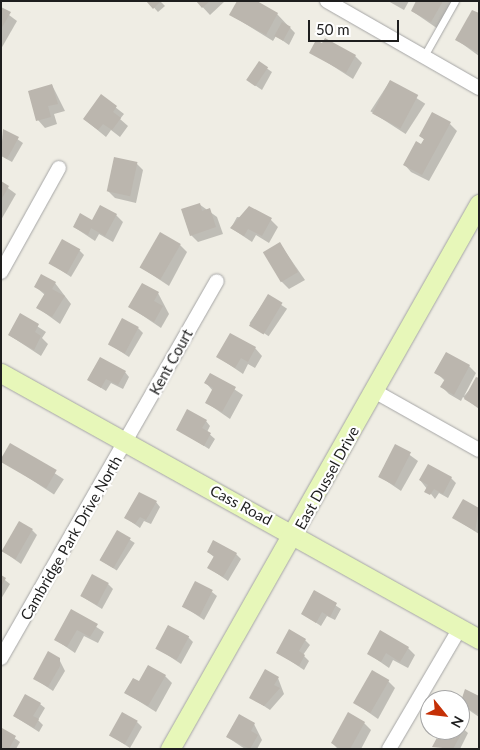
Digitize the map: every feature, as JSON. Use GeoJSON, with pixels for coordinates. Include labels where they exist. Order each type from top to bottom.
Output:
{"type":"FeatureCollection","features":[{"type":"Feature","properties":{"kind":"street"},"geometry":{"type":"LineString","coordinates":[[327,1],[479,88]]}},
{"type":"Feature","properties":{"kind":"street"},"geometry":{"type":"LineString","coordinates":[[1,272],[59,168]]}},
{"type":"Feature","properties":{"kind":"street","name":"East Dussel Drive"},"geometry":{"type":"LineString","coordinates":[[170,749],[295,535],[479,204]]}},
{"type":"Feature","properties":{"kind":"street","name":"Kent Court"},"geometry":{"type":"LineString","coordinates":[[125,443],[217,281]]}},
{"type":"Feature","properties":{"kind":"street","name":"Cass Road"},"geometry":{"type":"LineString","coordinates":[[1,373],[479,639]]}},
{"type":"Feature","properties":{"kind":"street"},"geometry":{"type":"LineString","coordinates":[[376,392],[479,450]]}},
{"type":"Feature","properties":{"kind":"street","name":"Cambridge Park Drive North"},"geometry":{"type":"LineString","coordinates":[[1,658],[125,443]]}},
{"type":"Feature","properties":{"kind":"street"},"geometry":{"type":"LineString","coordinates":[[389,749],[460,628]]}},
{"type":"Feature","properties":{"kind":"lane"},"geometry":{"type":"LineString","coordinates":[[424,56],[454,1]]}},
{"type":"Feature","properties":{"kind":"building"},"geometry":{"type":"Polygon","coordinates":[[[146,1],[161,1],[153,9],[146,1]]]}},
{"type":"Feature","properties":{"kind":"building"},"geometry":{"type":"Polygon","coordinates":[[[196,1],[210,1],[202,8],[196,1]]]}},
{"type":"Feature","properties":{"kind":"building"},"geometry":{"type":"Polygon","coordinates":[[[237,1],[257,1],[278,13],[266,35],[229,15],[237,1]]]}},
{"type":"Feature","properties":{"kind":"building"},"geometry":{"type":"Polygon","coordinates":[[[416,1],[443,1],[431,22],[411,11],[416,1]]]}},
{"type":"Feature","properties":{"kind":"building"},"geometry":{"type":"Polygon","coordinates":[[[1,7],[11,12],[1,29],[1,7]]]}},
{"type":"Feature","properties":{"kind":"building"},"geometry":{"type":"Polygon","coordinates":[[[472,10],[479,13],[479,53],[455,40],[472,10]]]}},
{"type":"Feature","properties":{"kind":"building"},"geometry":{"type":"Polygon","coordinates":[[[282,22],[291,27],[283,41],[274,36],[282,22]]]}},
{"type":"Feature","properties":{"kind":"building"},"geometry":{"type":"Polygon","coordinates":[[[325,38],[356,55],[346,73],[309,53],[316,40],[322,43],[325,38]]]}},
{"type":"Feature","properties":{"kind":"building"},"geometry":{"type":"Polygon","coordinates":[[[259,61],[268,67],[255,86],[246,80],[259,61]]]}},
{"type":"Feature","properties":{"kind":"building"},"geometry":{"type":"Polygon","coordinates":[[[390,80],[418,95],[400,129],[372,114],[390,80]]]}},
{"type":"Feature","properties":{"kind":"building"},"geometry":{"type":"Polygon","coordinates":[[[52,84],[58,104],[48,106],[51,117],[36,121],[28,91],[52,84]]]}},
{"type":"Feature","properties":{"kind":"building"},"geometry":{"type":"Polygon","coordinates":[[[101,94],[117,106],[113,112],[121,118],[112,130],[103,124],[98,130],[83,119],[101,94]]]}},
{"type":"Feature","properties":{"kind":"building"},"geometry":{"type":"Polygon","coordinates":[[[432,112],[451,122],[422,175],[403,165],[416,141],[421,144],[424,139],[419,136],[432,112]]]}},
{"type":"Feature","properties":{"kind":"building"},"geometry":{"type":"Polygon","coordinates":[[[3,129],[19,137],[7,159],[1,155],[3,129]]]}},
{"type":"Feature","properties":{"kind":"building"},"geometry":{"type":"Polygon","coordinates":[[[114,157],[137,162],[130,196],[107,191],[114,157]]]}},
{"type":"Feature","properties":{"kind":"building"},"geometry":{"type":"Polygon","coordinates":[[[1,181],[9,186],[1,200],[1,181]]]}},
{"type":"Feature","properties":{"kind":"building"},"geometry":{"type":"Polygon","coordinates":[[[200,203],[202,211],[210,208],[216,227],[190,236],[181,209],[200,203]]]}},
{"type":"Feature","properties":{"kind":"building"},"geometry":{"type":"Polygon","coordinates":[[[100,205],[117,214],[105,236],[91,228],[88,235],[73,227],[80,213],[92,220],[100,205]]]}},
{"type":"Feature","properties":{"kind":"building"},"geometry":{"type":"Polygon","coordinates":[[[249,206],[272,218],[262,236],[248,229],[244,236],[230,228],[249,206]]]}},
{"type":"Feature","properties":{"kind":"building"},"geometry":{"type":"Polygon","coordinates":[[[160,232],[181,244],[160,280],[140,268],[160,232]]]}},
{"type":"Feature","properties":{"kind":"building"},"geometry":{"type":"Polygon","coordinates":[[[62,239],[80,249],[67,274],[48,263],[62,239]]]}},
{"type":"Feature","properties":{"kind":"building"},"geometry":{"type":"Polygon","coordinates":[[[280,242],[298,272],[281,282],[263,252],[280,242]]]}},
{"type":"Feature","properties":{"kind":"building"},"geometry":{"type":"Polygon","coordinates":[[[41,274],[56,282],[52,289],[65,296],[52,317],[36,308],[45,293],[34,287],[41,274]]]}},
{"type":"Feature","properties":{"kind":"building"},"geometry":{"type":"Polygon","coordinates":[[[142,283],[159,292],[154,301],[163,306],[154,322],[128,307],[142,283]]]}},
{"type":"Feature","properties":{"kind":"building"},"geometry":{"type":"Polygon","coordinates":[[[268,294],[283,303],[264,334],[249,326],[268,294]]]}},
{"type":"Feature","properties":{"kind":"building"},"geometry":{"type":"Polygon","coordinates":[[[20,313],[39,324],[35,332],[41,336],[34,350],[8,335],[20,313]]]}},
{"type":"Feature","properties":{"kind":"building"},"geometry":{"type":"Polygon","coordinates":[[[122,318],[139,327],[125,353],[108,344],[122,318]]]}},
{"type":"Feature","properties":{"kind":"building"},"geometry":{"type":"Polygon","coordinates":[[[230,333],[256,347],[248,362],[241,358],[235,368],[216,357],[230,333]]]}},
{"type":"Feature","properties":{"kind":"building"},"geometry":{"type":"Polygon","coordinates":[[[446,352],[470,365],[454,395],[440,387],[445,379],[434,373],[446,352]]]}},
{"type":"Feature","properties":{"kind":"building"},"geometry":{"type":"Polygon","coordinates":[[[100,357],[126,371],[118,385],[106,379],[101,388],[87,380],[100,357]]]}},
{"type":"Feature","properties":{"kind":"building"},"geometry":{"type":"Polygon","coordinates":[[[210,373],[236,387],[222,412],[205,403],[213,388],[204,383],[210,373]]]}},
{"type":"Feature","properties":{"kind":"building"},"geometry":{"type":"Polygon","coordinates":[[[476,377],[479,378],[479,408],[464,399],[476,377]]]}},
{"type":"Feature","properties":{"kind":"building"},"geometry":{"type":"Polygon","coordinates":[[[187,409],[207,420],[202,428],[211,433],[204,446],[176,430],[187,409]]]}},
{"type":"Feature","properties":{"kind":"building"},"geometry":{"type":"Polygon","coordinates":[[[10,443],[57,470],[46,488],[1,462],[10,443]]]}},
{"type":"Feature","properties":{"kind":"building"},"geometry":{"type":"Polygon","coordinates":[[[395,444],[411,452],[394,485],[378,477],[395,444]]]}},
{"type":"Feature","properties":{"kind":"building"},"geometry":{"type":"Polygon","coordinates":[[[428,464],[452,477],[443,494],[434,489],[430,495],[424,492],[428,485],[419,480],[428,464]]]}},
{"type":"Feature","properties":{"kind":"building"},"geometry":{"type":"Polygon","coordinates":[[[139,492],[157,501],[146,520],[140,517],[135,524],[124,518],[139,492]]]}},
{"type":"Feature","properties":{"kind":"building"},"geometry":{"type":"Polygon","coordinates":[[[463,499],[479,508],[475,531],[452,518],[463,499]]]}},
{"type":"Feature","properties":{"kind":"building"},"geometry":{"type":"Polygon","coordinates":[[[19,521],[33,529],[15,559],[2,551],[19,521]]]}},
{"type":"Feature","properties":{"kind":"building"},"geometry":{"type":"Polygon","coordinates":[[[117,530],[131,538],[113,568],[100,560],[117,530]]]}},
{"type":"Feature","properties":{"kind":"building"},"geometry":{"type":"Polygon","coordinates":[[[213,540],[237,553],[223,577],[207,568],[214,556],[207,552],[213,540]]]}},
{"type":"Feature","properties":{"kind":"building"},"geometry":{"type":"Polygon","coordinates":[[[92,574],[109,583],[97,605],[80,596],[92,574]]]}},
{"type":"Feature","properties":{"kind":"building"},"geometry":{"type":"Polygon","coordinates":[[[1,575],[6,578],[1,587],[1,575]]]}},
{"type":"Feature","properties":{"kind":"building"},"geometry":{"type":"Polygon","coordinates":[[[195,581],[213,590],[200,616],[182,607],[195,581]]]}},
{"type":"Feature","properties":{"kind":"building"},"geometry":{"type":"Polygon","coordinates":[[[314,590],[337,603],[330,617],[322,612],[316,623],[301,614],[314,590]]]}},
{"type":"Feature","properties":{"kind":"building"},"geometry":{"type":"Polygon","coordinates":[[[71,609],[98,624],[90,637],[77,630],[67,647],[54,640],[71,609]]]}},
{"type":"Feature","properties":{"kind":"building"},"geometry":{"type":"Polygon","coordinates":[[[168,625],[189,636],[177,660],[155,649],[168,625]]]}},
{"type":"Feature","properties":{"kind":"building"},"geometry":{"type":"Polygon","coordinates":[[[289,629],[306,639],[299,651],[305,655],[299,666],[276,653],[289,629]]]}},
{"type":"Feature","properties":{"kind":"building"},"geometry":{"type":"Polygon","coordinates":[[[380,630],[409,647],[400,662],[386,653],[381,662],[367,654],[380,630]]]}},
{"type":"Feature","properties":{"kind":"building"},"geometry":{"type":"Polygon","coordinates":[[[48,651],[60,658],[60,666],[48,687],[33,679],[48,651]]]}},
{"type":"Feature","properties":{"kind":"building"},"geometry":{"type":"Polygon","coordinates":[[[148,665],[166,675],[148,706],[124,693],[133,678],[139,681],[148,665]]]}},
{"type":"Feature","properties":{"kind":"building"},"geometry":{"type":"Polygon","coordinates":[[[265,669],[279,677],[274,685],[280,688],[264,706],[249,698],[265,669]]]}},
{"type":"Feature","properties":{"kind":"building"},"geometry":{"type":"Polygon","coordinates":[[[372,670],[389,680],[370,713],[353,703],[372,670]]]}},
{"type":"Feature","properties":{"kind":"building"},"geometry":{"type":"Polygon","coordinates":[[[470,692],[479,696],[479,715],[470,710],[470,692]]]}},
{"type":"Feature","properties":{"kind":"building"},"geometry":{"type":"Polygon","coordinates":[[[25,694],[41,703],[33,716],[39,719],[34,728],[13,716],[25,694]]]}},
{"type":"Feature","properties":{"kind":"building"},"geometry":{"type":"Polygon","coordinates":[[[122,712],[138,721],[125,744],[109,736],[122,712]]]}},
{"type":"Feature","properties":{"kind":"building"},"geometry":{"type":"Polygon","coordinates":[[[348,712],[365,722],[350,749],[341,749],[331,743],[348,712]]]}},
{"type":"Feature","properties":{"kind":"building"},"geometry":{"type":"Polygon","coordinates":[[[239,714],[255,723],[251,731],[258,735],[250,749],[226,737],[239,714]]]}},
{"type":"Feature","properties":{"kind":"building"},"geometry":{"type":"Polygon","coordinates":[[[2,728],[16,736],[9,749],[1,749],[2,728]]]}},
{"type":"Feature","properties":{"kind":"building"},"geometry":{"type":"Polygon","coordinates":[[[436,740],[458,740],[453,749],[432,747],[436,740]]]}}]}
